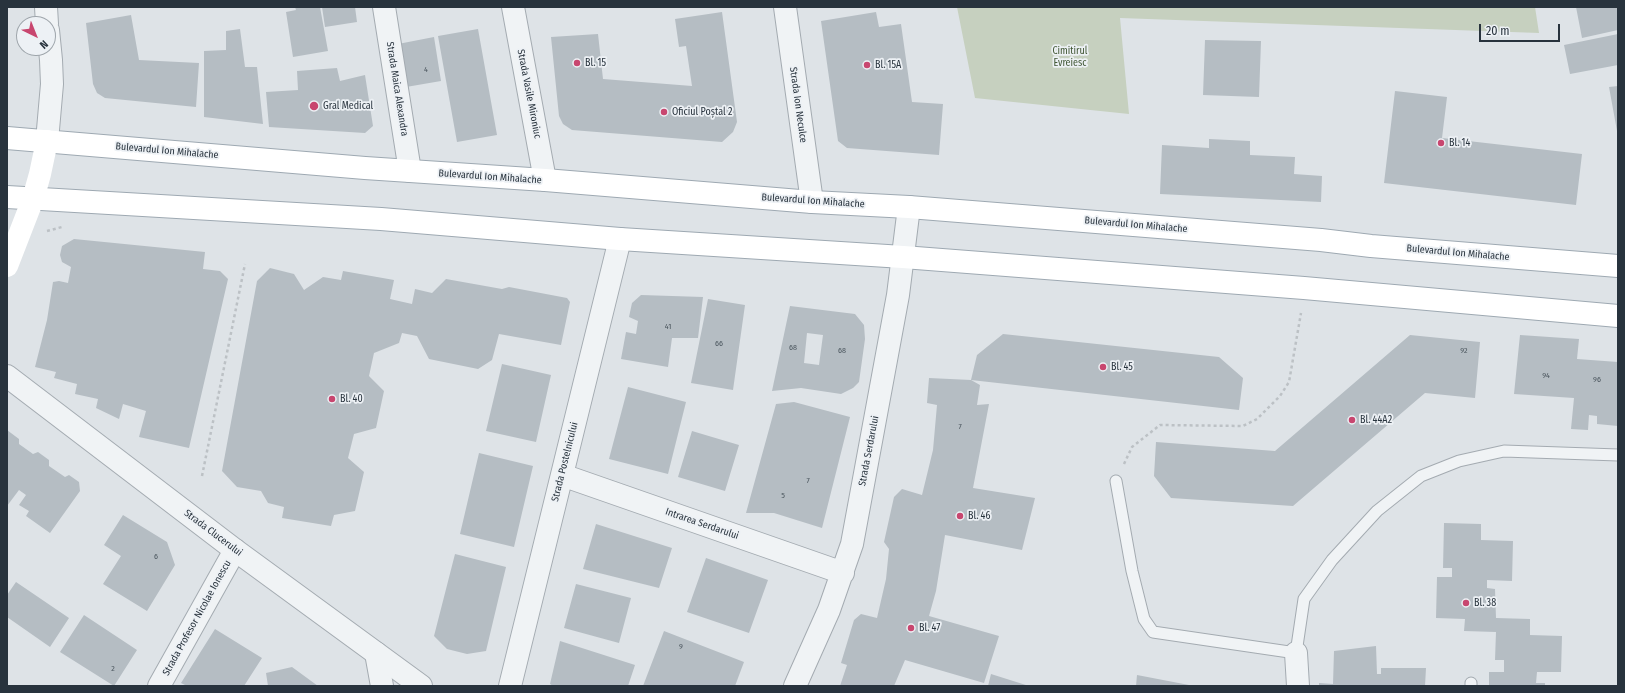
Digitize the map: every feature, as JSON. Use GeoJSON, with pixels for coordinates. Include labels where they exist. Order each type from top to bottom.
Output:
{"type":"FeatureCollection","features":[{"type":"Feature","properties":{"kind":"main road","name":"Bulevardul Ion Mihalache"},"geometry":{"type":"LineString","coordinates":[[7,138],[812,202],[909,207],[1321,240],[1371,246],[1618,266]]}},
{"type":"Feature","properties":{"kind":"main road"},"geometry":{"type":"LineString","coordinates":[[7,266],[40,174],[47,141]]}},
{"type":"Feature","properties":{"kind":"main road"},"geometry":{"type":"LineString","coordinates":[[7,197],[382,219],[620,239],[903,257],[1304,288],[1618,316]]}},
{"type":"Feature","properties":{"kind":"street","name":"Strada Maica Alexandra"},"geometry":{"type":"LineString","coordinates":[[384,7],[410,171]]}},
{"type":"Feature","properties":{"kind":"street","name":"Strada Vasile Mironiuc"},"geometry":{"type":"LineString","coordinates":[[513,7],[545,180]]}},
{"type":"Feature","properties":{"kind":"street","name":"Strada Ion Neculce"},"geometry":{"type":"LineString","coordinates":[[785,7],[812,202]]}},
{"type":"Feature","properties":{"kind":"street"},"geometry":{"type":"LineString","coordinates":[[47,141],[52,84],[51,56]]}},
{"type":"Feature","properties":{"kind":"street","name":"Strada Serdarului"},"geometry":{"type":"LineString","coordinates":[[795,686],[829,610],[843,573],[853,536],[898,295],[909,207]]}},
{"type":"Feature","properties":{"kind":"street","name":"Strada Postelnicului"},"geometry":{"type":"LineString","coordinates":[[510,686],[620,239]]}},
{"type":"Feature","properties":{"kind":"street","name":"Strada Clucerului"},"geometry":{"type":"LineString","coordinates":[[7,376],[235,550],[421,686]]}},
{"type":"Feature","properties":{"kind":"street","name":"Intrarea Serdarului"},"geometry":{"type":"LineString","coordinates":[[562,475],[843,573]]}},
{"type":"Feature","properties":{"kind":"street","name":"Strada Profesor Nicolae Ionescu"},"geometry":{"type":"LineString","coordinates":[[159,686],[235,550]]}},
{"type":"Feature","properties":{"kind":"street"},"geometry":{"type":"LineString","coordinates":[[376,653],[382,686]]}},
{"type":"Feature","properties":{"kind":"street"},"geometry":{"type":"LineString","coordinates":[[1296,653],[1298,686]]}},
{"type":"Feature","properties":{"kind":"lane"},"geometry":{"type":"LineString","coordinates":[[1116,481],[1132,571],[1144,619],[1152,632],[1296,653],[1304,600],[1332,560],[1377,511],[1421,476],[1459,461],[1504,451],[1618,455]]}},
{"type":"Feature","properties":{"kind":"path"},"geometry":{"type":"LineString","coordinates":[[202,476],[245,264]]}},
{"type":"Feature","properties":{"kind":"path"},"geometry":{"type":"LineString","coordinates":[[1116,481],[1132,446],[1160,425],[1243,426],[1257,419],[1269,409],[1289,382],[1301,317],[1304,288]]}},
{"type":"Feature","properties":{"kind":"green space","name":"Cimitirul Evreiesc"},"geometry":{"type":"Polygon","coordinates":[[[957,7],[1535,7],[1539,33],[1120,18],[1129,114],[975,98],[957,7]]]}},
{"type":"Feature","properties":{"kind":"building"},"geometry":{"type":"Polygon","coordinates":[[[295,7],[320,7],[328,51],[293,57],[286,12],[296,10],[295,7]]]}},
{"type":"Feature","properties":{"kind":"building"},"geometry":{"type":"Polygon","coordinates":[[[322,7],[355,7],[357,22],[325,27],[322,7]]]}},
{"type":"Feature","properties":{"kind":"building"},"geometry":{"type":"Polygon","coordinates":[[[1576,7],[1618,7],[1618,30],[1582,38],[1576,7]]]}},
{"type":"Feature","properties":{"kind":"building","name":"Bl. 15"},"geometry":{"type":"Polygon","coordinates":[[[722,12],[737,122],[733,132],[722,142],[572,130],[563,124],[559,116],[551,37],[598,34],[603,79],[692,86],[686,46],[679,47],[675,19],[722,12]]]}},
{"type":"Feature","properties":{"kind":"building","name":"Bl. 15A"},"geometry":{"type":"Polygon","coordinates":[[[876,12],[879,27],[901,24],[912,102],[943,104],[939,155],[847,148],[838,141],[821,21],[876,12]]]}},
{"type":"Feature","properties":{"kind":"building"},"geometry":{"type":"Polygon","coordinates":[[[131,15],[139,60],[199,63],[196,107],[105,98],[97,93],[93,84],[86,23],[131,15]]]}},
{"type":"Feature","properties":{"kind":"building"},"geometry":{"type":"Polygon","coordinates":[[[240,29],[245,67],[257,67],[263,124],[204,117],[204,51],[226,50],[226,31],[240,29]]]}},
{"type":"Feature","properties":{"kind":"building"},"geometry":{"type":"Polygon","coordinates":[[[478,29],[497,135],[457,142],[438,36],[478,29]]]}},
{"type":"Feature","properties":{"kind":"building"},"geometry":{"type":"Polygon","coordinates":[[[1618,34],[1618,65],[1570,74],[1564,45],[1618,34]]]}},
{"type":"Feature","properties":{"kind":"building"},"geometry":{"type":"Polygon","coordinates":[[[434,37],[441,81],[406,87],[398,44],[434,37]]]}},
{"type":"Feature","properties":{"kind":"building"},"geometry":{"type":"Polygon","coordinates":[[[1205,40],[1261,41],[1259,97],[1203,95],[1205,40]]]}},
{"type":"Feature","properties":{"kind":"building"},"geometry":{"type":"Polygon","coordinates":[[[337,68],[340,81],[365,75],[373,126],[365,133],[269,127],[266,92],[298,90],[297,71],[337,68]]]}},
{"type":"Feature","properties":{"kind":"building"},"geometry":{"type":"Polygon","coordinates":[[[1618,86],[1618,131],[1617,131],[1609,87],[1618,86]]]}},
{"type":"Feature","properties":{"kind":"building","name":"Bl. 14"},"geometry":{"type":"Polygon","coordinates":[[[1395,91],[1447,97],[1442,138],[1582,154],[1576,205],[1384,183],[1395,91]]]}},
{"type":"Feature","properties":{"kind":"building"},"geometry":{"type":"Polygon","coordinates":[[[1209,139],[1250,141],[1250,155],[1295,157],[1294,174],[1322,176],[1321,202],[1160,194],[1162,145],[1209,148],[1209,139]]]}},
{"type":"Feature","properties":{"kind":"building"},"geometry":{"type":"Polygon","coordinates":[[[74,239],[205,252],[203,269],[220,271],[228,279],[189,448],[139,437],[146,411],[123,404],[119,419],[96,408],[98,399],[75,394],[77,384],[54,378],[56,372],[35,367],[47,320],[53,282],[59,281],[68,283],[71,267],[62,262],[60,255],[62,246],[74,239]]]}},
{"type":"Feature","properties":{"kind":"building","name":"Bl. 40"},"geometry":{"type":"Polygon","coordinates":[[[270,268],[294,274],[304,290],[323,277],[341,280],[343,271],[394,280],[390,299],[412,304],[415,289],[432,293],[446,279],[502,289],[509,287],[567,298],[570,302],[561,345],[499,334],[492,360],[478,369],[429,359],[417,336],[402,333],[399,343],[374,353],[369,376],[384,391],[376,428],[354,434],[348,458],[364,472],[355,511],[334,515],[331,526],[282,518],[284,507],[268,503],[261,491],[237,487],[222,471],[257,281],[270,268]]]}},
{"type":"Feature","properties":{"kind":"building"},"geometry":{"type":"Polygon","coordinates":[[[641,295],[703,297],[698,338],[672,338],[668,367],[621,359],[626,332],[636,334],[638,321],[629,317],[632,303],[641,295]]]}},
{"type":"Feature","properties":{"kind":"building"},"geometry":{"type":"Polygon","coordinates":[[[708,299],[745,305],[733,390],[691,383],[708,299]]]}},
{"type":"Feature","properties":{"kind":"building"},"geometry":{"type":"Polygon","coordinates":[[[790,306],[855,314],[864,325],[865,339],[859,382],[853,388],[841,394],[801,388],[772,391],[790,306]],[[807,333],[804,363],[819,365],[823,335],[807,333]]]}},
{"type":"Feature","properties":{"kind":"building","name":"Bl. 45"},"geometry":{"type":"Polygon","coordinates":[[[1003,334],[1219,357],[1243,378],[1239,410],[971,380],[977,355],[1003,334]]]}},
{"type":"Feature","properties":{"kind":"building","name":"Bl. 44A2"},"geometry":{"type":"Polygon","coordinates":[[[1410,335],[1480,342],[1475,398],[1425,393],[1293,506],[1171,498],[1154,476],[1156,442],[1275,451],[1410,335]]]}},
{"type":"Feature","properties":{"kind":"building"},"geometry":{"type":"Polygon","coordinates":[[[1520,335],[1579,339],[1577,359],[1618,362],[1618,426],[1597,424],[1597,416],[1589,415],[1588,430],[1571,429],[1574,398],[1514,394],[1520,335]]]}},
{"type":"Feature","properties":{"kind":"building"},"geometry":{"type":"Polygon","coordinates":[[[502,364],[551,375],[536,442],[486,431],[502,364]]]}},
{"type":"Feature","properties":{"kind":"building"},"geometry":{"type":"Polygon","coordinates":[[[929,378],[971,380],[980,385],[977,405],[989,404],[973,488],[1035,498],[1022,550],[945,535],[936,591],[929,616],[999,636],[984,683],[905,660],[894,686],[840,686],[847,665],[841,663],[854,620],[861,614],[877,618],[886,579],[889,549],[884,542],[894,497],[902,489],[922,495],[933,450],[937,405],[927,403],[929,378]]]}},
{"type":"Feature","properties":{"kind":"building"},"geometry":{"type":"Polygon","coordinates":[[[628,387],[686,402],[668,474],[609,459],[628,387]]]}},
{"type":"Feature","properties":{"kind":"building"},"geometry":{"type":"Polygon","coordinates":[[[794,402],[850,417],[822,528],[774,513],[746,513],[776,404],[794,402]]]}},
{"type":"Feature","properties":{"kind":"building"},"geometry":{"type":"Polygon","coordinates":[[[7,430],[19,439],[19,444],[33,454],[38,452],[49,460],[49,466],[65,477],[69,475],[79,482],[80,491],[50,533],[26,516],[29,511],[19,505],[26,495],[19,490],[7,506],[7,430]]]}},
{"type":"Feature","properties":{"kind":"building"},"geometry":{"type":"Polygon","coordinates":[[[692,431],[739,445],[725,491],[678,477],[692,431]]]}},
{"type":"Feature","properties":{"kind":"building"},"geometry":{"type":"Polygon","coordinates":[[[479,453],[533,466],[514,547],[460,534],[479,453]]]}},
{"type":"Feature","properties":{"kind":"building"},"geometry":{"type":"Polygon","coordinates":[[[123,515],[167,542],[175,565],[147,611],[103,584],[121,556],[104,545],[123,515]]]}},
{"type":"Feature","properties":{"kind":"building","name":"Bl. 38"},"geometry":{"type":"Polygon","coordinates":[[[1444,523],[1481,524],[1481,540],[1513,541],[1512,581],[1487,580],[1487,588],[1495,589],[1496,618],[1530,619],[1530,635],[1562,636],[1561,672],[1537,672],[1536,683],[1545,683],[1545,686],[1489,686],[1489,672],[1504,672],[1504,660],[1495,660],[1496,632],[1464,631],[1465,619],[1436,618],[1437,577],[1452,577],[1452,568],[1443,568],[1444,523]]]}},
{"type":"Feature","properties":{"kind":"building"},"geometry":{"type":"Polygon","coordinates":[[[596,524],[672,548],[659,588],[583,569],[596,524]]]}},
{"type":"Feature","properties":{"kind":"building"},"geometry":{"type":"Polygon","coordinates":[[[455,554],[506,567],[486,651],[467,654],[447,649],[434,636],[455,554]]]}},
{"type":"Feature","properties":{"kind":"building"},"geometry":{"type":"Polygon","coordinates":[[[706,558],[768,580],[749,633],[687,612],[706,558]]]}},
{"type":"Feature","properties":{"kind":"building"},"geometry":{"type":"Polygon","coordinates":[[[16,582],[69,618],[50,647],[7,617],[7,595],[16,582]]]}},
{"type":"Feature","properties":{"kind":"building"},"geometry":{"type":"Polygon","coordinates":[[[576,584],[631,598],[619,643],[564,628],[576,584]]]}},
{"type":"Feature","properties":{"kind":"building"},"geometry":{"type":"Polygon","coordinates":[[[84,615],[137,650],[114,686],[60,652],[84,615]]]}},
{"type":"Feature","properties":{"kind":"building"},"geometry":{"type":"Polygon","coordinates":[[[215,629],[262,658],[244,686],[187,686],[181,683],[215,629]]]}},
{"type":"Feature","properties":{"kind":"building"},"geometry":{"type":"Polygon","coordinates":[[[664,631],[744,662],[735,686],[643,686],[664,631]]]}},
{"type":"Feature","properties":{"kind":"building"},"geometry":{"type":"Polygon","coordinates":[[[560,641],[635,665],[628,686],[553,686],[550,684],[560,641]]]}},
{"type":"Feature","properties":{"kind":"building"},"geometry":{"type":"Polygon","coordinates":[[[1376,646],[1377,674],[1381,674],[1381,668],[1426,668],[1425,686],[1319,686],[1319,683],[1333,684],[1334,651],[1376,646]]]}},
{"type":"Feature","properties":{"kind":"building"},"geometry":{"type":"Polygon","coordinates":[[[292,667],[318,686],[268,686],[266,673],[292,667]]]}},
{"type":"Feature","properties":{"kind":"building"},"geometry":{"type":"Polygon","coordinates":[[[991,674],[1029,686],[988,686],[991,674]]]}},
{"type":"Feature","properties":{"kind":"building"},"geometry":{"type":"Polygon","coordinates":[[[1137,675],[1189,685],[1189,686],[1136,686],[1137,675]]]}},
{"type":"Feature","properties":{"kind":"place","name":"Bl. 15"},"geometry":{"type":"Point","coordinates":[577,63]}},
{"type":"Feature","properties":{"kind":"place","name":"Bl. 15A"},"geometry":{"type":"Point","coordinates":[867,65]}},
{"type":"Feature","properties":{"kind":"place","name":"Gral Medical"},"geometry":{"type":"Point","coordinates":[314,106]}},
{"type":"Feature","properties":{"kind":"place","name":"Oficiul Poștal 2"},"geometry":{"type":"Point","coordinates":[664,112]}},
{"type":"Feature","properties":{"kind":"place","name":"Bl. 14"},"geometry":{"type":"Point","coordinates":[1441,143]}},
{"type":"Feature","properties":{"kind":"place","name":"Bl. 45"},"geometry":{"type":"Point","coordinates":[1103,367]}},
{"type":"Feature","properties":{"kind":"place","name":"Bl. 40"},"geometry":{"type":"Point","coordinates":[332,399]}},
{"type":"Feature","properties":{"kind":"place","name":"Bl. 44A2"},"geometry":{"type":"Point","coordinates":[1352,420]}},
{"type":"Feature","properties":{"kind":"place","name":"Bl. 46"},"geometry":{"type":"Point","coordinates":[960,516]}},
{"type":"Feature","properties":{"kind":"place","name":"Bl. 38"},"geometry":{"type":"Point","coordinates":[1466,603]}},
{"type":"Feature","properties":{"kind":"place","name":"Bl. 47"},"geometry":{"type":"Point","coordinates":[911,628]}}]}
